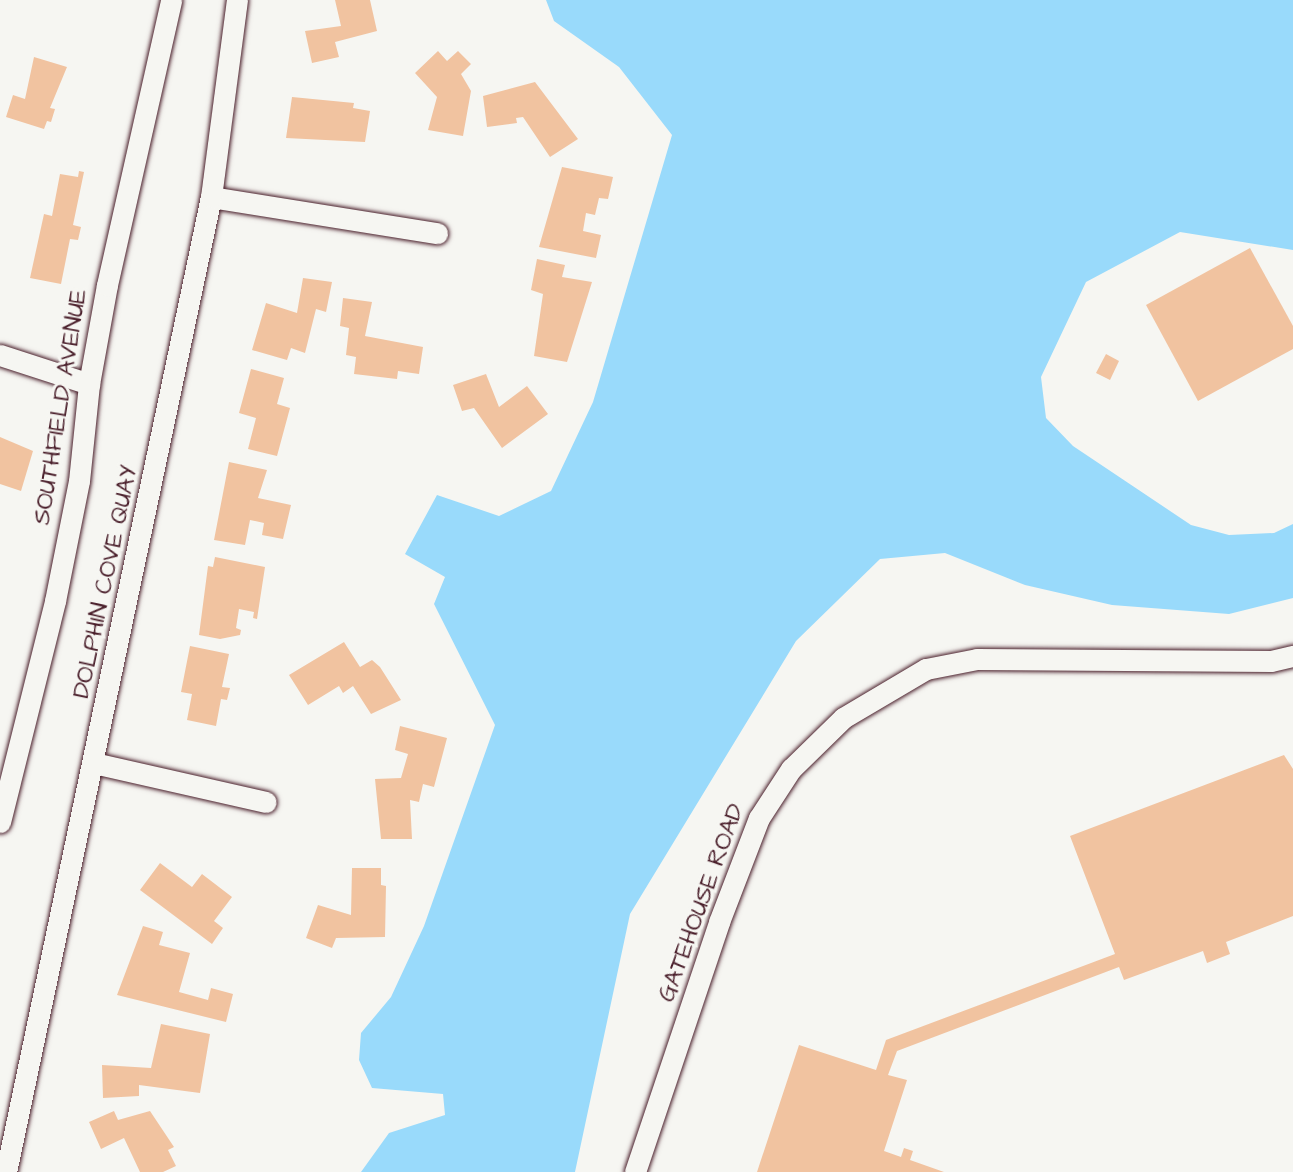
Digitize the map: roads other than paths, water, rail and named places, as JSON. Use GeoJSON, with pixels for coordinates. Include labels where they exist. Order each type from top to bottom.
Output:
{"type":"FeatureCollection","features":[{"type":"Feature","properties":{"kind":"street","name":"SOUTHFIELD AVENUE"},"geometry":{"type":"LineString","coordinates":[[0,822],[6,771],[79,481],[89,384],[135,148],[171,0]]}},
{"type":"Feature","properties":{"kind":"street","name":"DOLPHIN COVE QUAY"},"geometry":{"type":"LineString","coordinates":[[6,1172],[211,197],[237,0]]}},
{"type":"Feature","properties":{"kind":"street"},"geometry":{"type":"LineString","coordinates":[[211,197],[437,233]]}},
{"type":"Feature","properties":{"kind":"street"},"geometry":{"type":"LineString","coordinates":[[0,355],[89,384]]}},
{"type":"Feature","properties":{"kind":"street","name":"GATEHOUSE ROAD"},"geometry":{"type":"LineString","coordinates":[[635,1172],[719,922],[759,818],[791,769],[843,718],[926,669],[977,659],[1271,661],[1293,656]]}},
{"type":"Feature","properties":{"kind":"street"},"geometry":{"type":"LineString","coordinates":[[94,763],[266,802]]}},
{"type":"Feature","properties":{"kind":"water"},"geometry":{"type":"Polygon","coordinates":[[[546,0],[1293,0],[1293,250],[1180,232],[1086,282],[1041,377],[1046,418],[1073,446],[1191,525],[1229,535],[1274,533],[1293,524],[1293,598],[1229,614],[1112,605],[1025,585],[945,553],[880,559],[796,641],[630,914],[575,1172],[361,1172],[389,1133],[445,1115],[443,1094],[372,1088],[359,1060],[361,1033],[391,997],[424,926],[495,725],[434,604],[445,577],[405,554],[437,495],[499,516],[551,491],[593,402],[672,135],[619,67],[554,21],[546,0]]]}}]}
